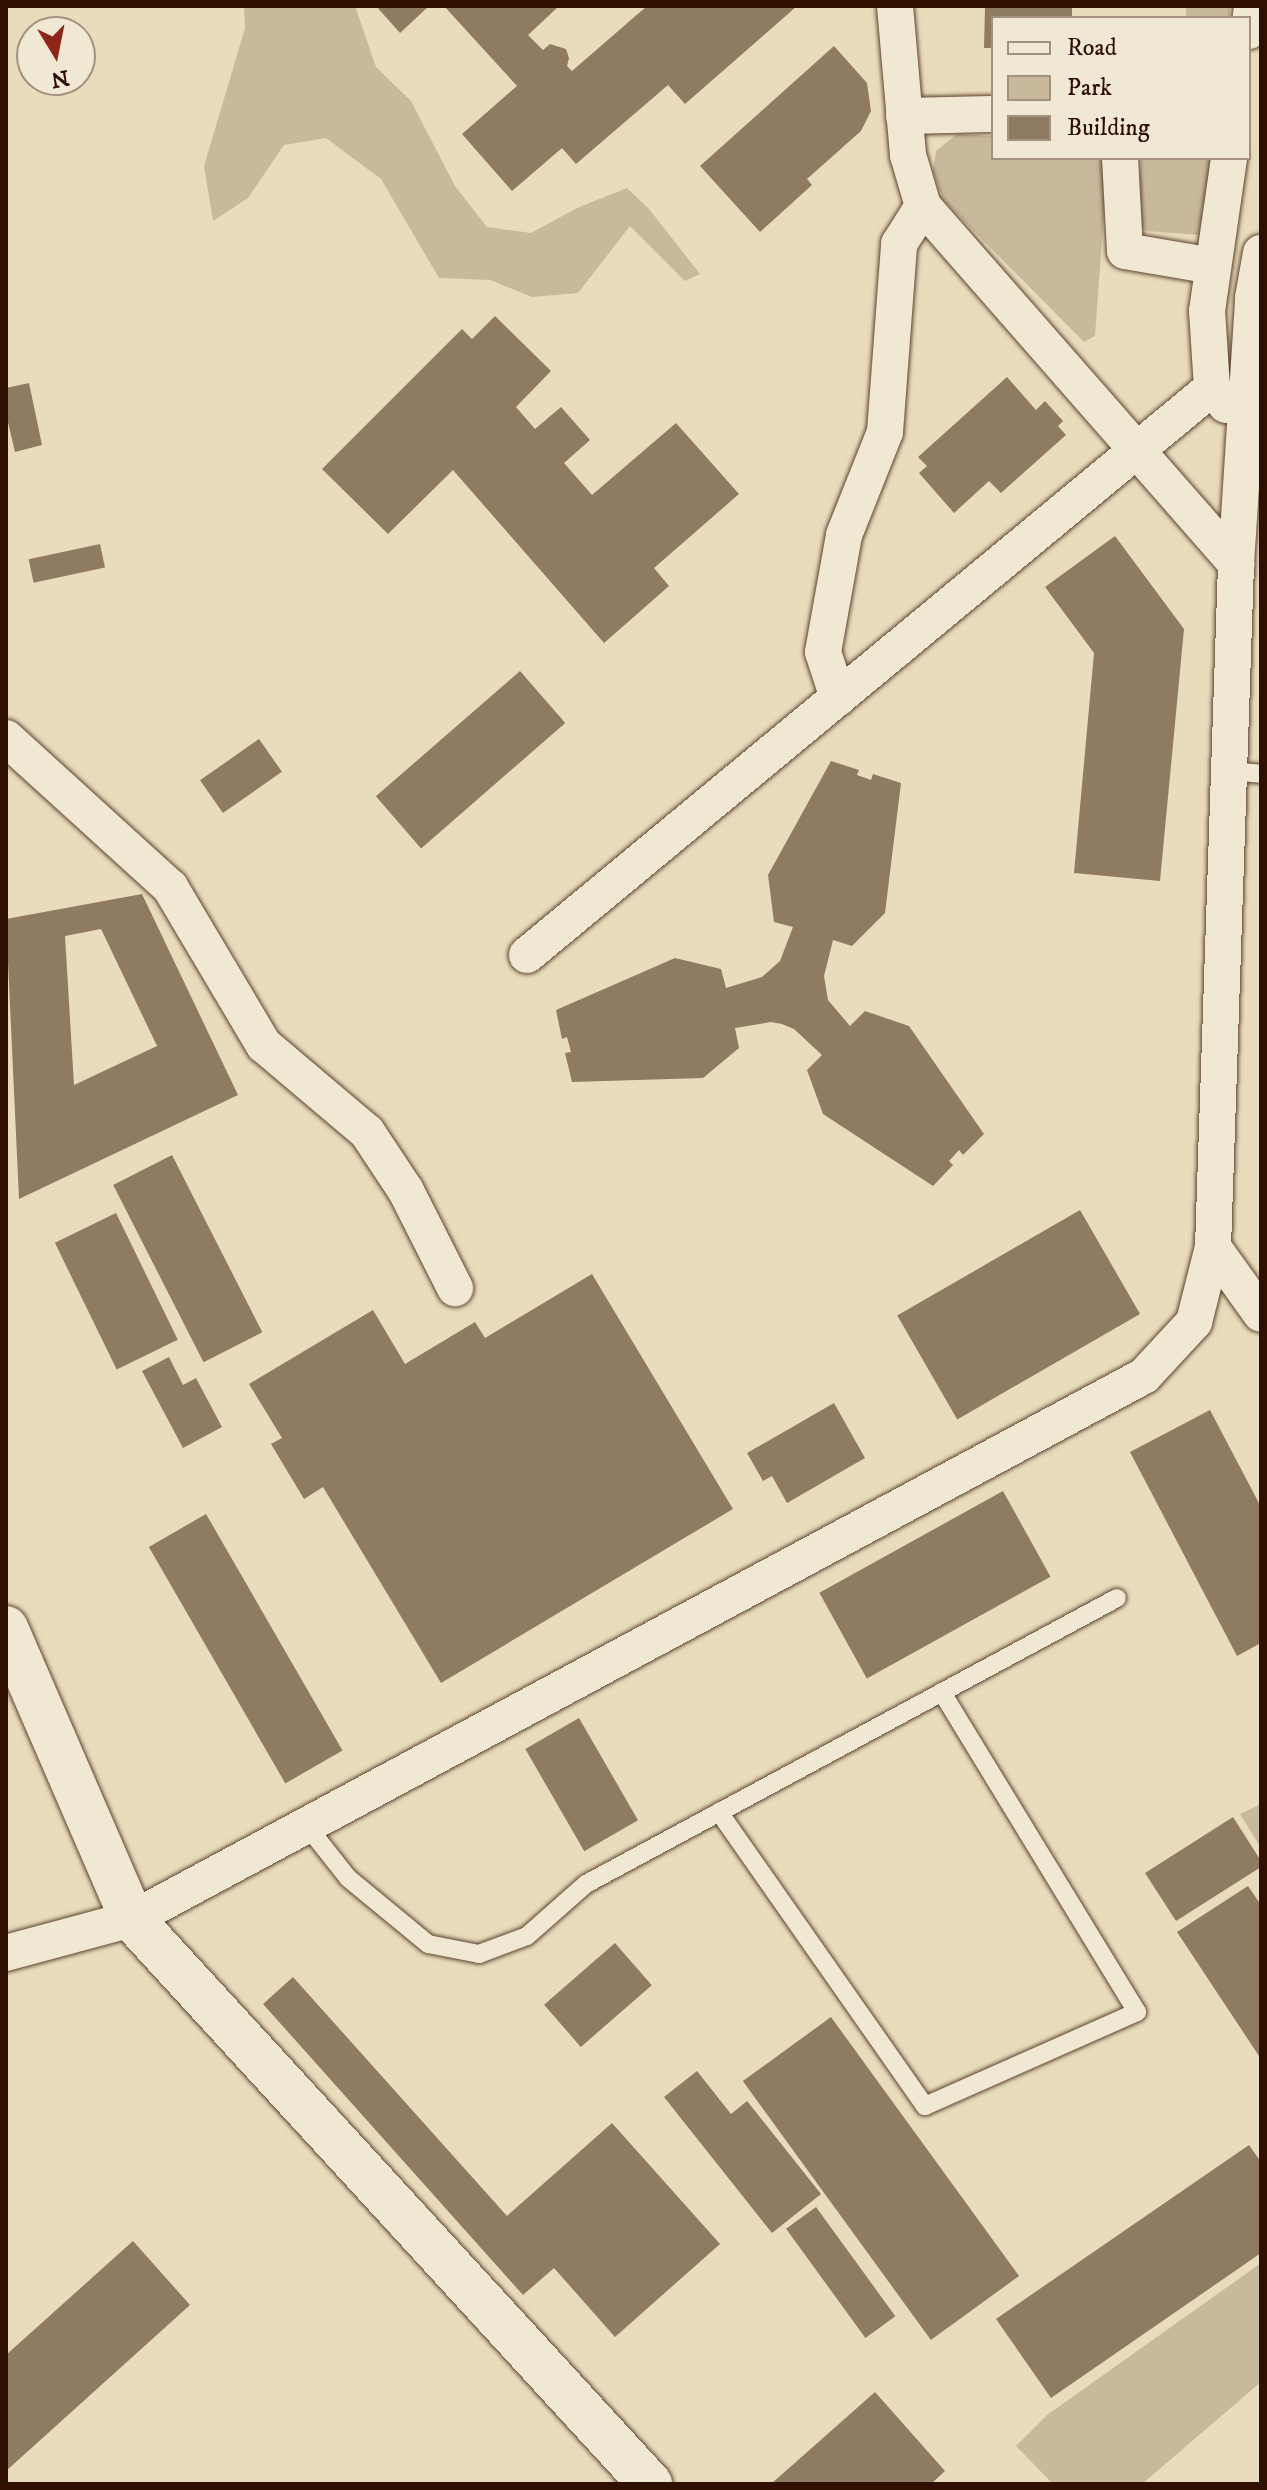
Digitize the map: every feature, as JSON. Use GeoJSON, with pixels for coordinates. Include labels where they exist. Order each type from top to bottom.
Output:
{"type":"FeatureCollection","features":[{"type":"Feature","properties":{"kind":"street"},"geometry":{"type":"LineString","coordinates":[[899,7],[908,155],[923,206],[1236,564]]}},
{"type":"Feature","properties":{"kind":"street"},"geometry":{"type":"LineString","coordinates":[[904,116],[991,114]]}},
{"type":"Feature","properties":{"kind":"street"},"geometry":{"type":"LineString","coordinates":[[1120,160],[1125,251],[1213,266]]}},
{"type":"Feature","properties":{"kind":"street"},"geometry":{"type":"LineString","coordinates":[[1229,160],[1207,311],[1212,388],[1253,426]]}},
{"type":"Feature","properties":{"kind":"street"},"geometry":{"type":"LineString","coordinates":[[838,698],[823,652],[844,535],[885,432],[899,244],[923,206]]}},
{"type":"Feature","properties":{"kind":"street"},"geometry":{"type":"LineString","coordinates":[[6,1953],[132,1919],[1144,1376],[1194,1322],[1213,1247],[1245,773],[1236,564],[1253,426],[1253,298],[1261,253]]}},
{"type":"Feature","properties":{"kind":"street"},"geometry":{"type":"LineString","coordinates":[[527,955],[1212,388]]}},
{"type":"Feature","properties":{"kind":"street"},"geometry":{"type":"LineString","coordinates":[[6,738],[170,887],[264,1045],[318,1087],[367,1132],[406,1191],[455,1288]]}},
{"type":"Feature","properties":{"kind":"street"},"geometry":{"type":"LineString","coordinates":[[1213,1247],[1261,1314]]}},
{"type":"Feature","properties":{"kind":"street"},"geometry":{"type":"LineString","coordinates":[[6,1628],[132,1919],[650,2484]]}},
{"type":"Feature","properties":{"kind":"lane"},"geometry":{"type":"LineString","coordinates":[[307,1826],[348,1878],[428,1944],[479,1954],[527,1936],[586,1884],[1117,1598]]}},
{"type":"Feature","properties":{"kind":"lane"},"geometry":{"type":"LineString","coordinates":[[719,1812],[925,2106],[1137,2012],[942,1692]]}},
{"type":"Feature","properties":{"kind":"green space"},"geometry":{"type":"Polygon","coordinates":[[[244,6],[355,6],[376,67],[411,101],[455,186],[487,227],[531,233],[577,208],[627,188],[649,209],[700,274],[685,281],[630,226],[578,293],[532,297],[490,280],[439,278],[381,179],[326,138],[284,145],[248,198],[213,221],[204,166],[245,28],[244,6]]]}},
{"type":"Feature","properties":{"kind":"green space"},"geometry":{"type":"Polygon","coordinates":[[[1186,6],[1230,6],[1230,16],[1186,16],[1186,6]]]}},
{"type":"Feature","properties":{"kind":"green space"},"geometry":{"type":"Polygon","coordinates":[[[957,134],[991,136],[991,160],[1103,160],[1106,186],[1095,336],[1084,342],[943,200],[933,171],[936,151],[957,134]]]}},
{"type":"Feature","properties":{"kind":"green space"},"geometry":{"type":"Polygon","coordinates":[[[1141,160],[1212,160],[1199,235],[1146,231],[1137,221],[1141,160]]]}},
{"type":"Feature","properties":{"kind":"green space"},"geometry":{"type":"Polygon","coordinates":[[[1261,1804],[1261,1848],[1240,1814],[1261,1804]]]}},
{"type":"Feature","properties":{"kind":"green space"},"geometry":{"type":"Polygon","coordinates":[[[1261,2263],[1261,2382],[1142,2484],[1053,2484],[1016,2446],[1047,2415],[1261,2263]]]}},
{"type":"Feature","properties":{"kind":"building"},"geometry":{"type":"Polygon","coordinates":[[[376,6],[429,6],[400,33],[376,6]]]}},
{"type":"Feature","properties":{"kind":"building"},"geometry":{"type":"Polygon","coordinates":[[[444,6],[559,6],[528,35],[543,50],[550,44],[566,49],[569,58],[567,66],[572,71],[647,6],[797,6],[685,104],[668,85],[576,164],[562,148],[512,191],[462,134],[517,86],[444,6]]]}},
{"type":"Feature","properties":{"kind":"building"},"geometry":{"type":"Polygon","coordinates":[[[985,6],[1072,6],[1072,16],[991,16],[991,48],[984,48],[985,6]]]}},
{"type":"Feature","properties":{"kind":"building"},"geometry":{"type":"Polygon","coordinates":[[[834,46],[867,83],[871,111],[861,131],[807,179],[812,185],[760,232],[700,166],[834,46]]]}},
{"type":"Feature","properties":{"kind":"building"},"geometry":{"type":"Polygon","coordinates":[[[495,316],[551,371],[516,407],[535,429],[561,407],[590,440],[564,463],[592,495],[676,423],[739,494],[654,568],[669,586],[604,643],[453,470],[388,534],[322,469],[462,329],[472,339],[495,316]]]}},
{"type":"Feature","properties":{"kind":"building"},"geometry":{"type":"Polygon","coordinates":[[[1007,377],[1036,410],[1045,401],[1063,421],[1058,426],[1066,435],[1001,493],[989,481],[954,513],[919,473],[927,466],[918,457],[1007,377]]]}},
{"type":"Feature","properties":{"kind":"building"},"geometry":{"type":"Polygon","coordinates":[[[29,383],[42,445],[15,452],[6,414],[6,388],[29,383]]]}},
{"type":"Feature","properties":{"kind":"building"},"geometry":{"type":"Polygon","coordinates":[[[1115,536],[1184,629],[1160,881],[1074,873],[1094,653],[1045,587],[1115,536]]]}},
{"type":"Feature","properties":{"kind":"building"},"geometry":{"type":"Polygon","coordinates":[[[100,544],[105,567],[34,583],[29,559],[100,544]]]}},
{"type":"Feature","properties":{"kind":"building"},"geometry":{"type":"Polygon","coordinates":[[[520,671],[565,723],[421,848],[376,796],[520,671]]]}},
{"type":"Feature","properties":{"kind":"building"},"geometry":{"type":"Polygon","coordinates":[[[259,739],[282,772],[223,813],[200,780],[259,739]]]}},
{"type":"Feature","properties":{"kind":"building"},"geometry":{"type":"Polygon","coordinates":[[[831,761],[859,770],[857,775],[871,780],[873,774],[901,783],[885,913],[852,946],[833,940],[824,976],[828,1000],[850,1026],[865,1011],[909,1026],[984,1134],[963,1155],[959,1150],[949,1161],[953,1165],[933,1186],[823,1114],[807,1070],[822,1055],[794,1029],[782,1024],[771,1022],[735,1028],[739,1048],[703,1078],[572,1082],[565,1053],[571,1052],[567,1037],[562,1039],[556,1010],[675,958],[721,969],[726,988],[762,977],[780,961],[793,927],[774,922],[768,875],[831,761]]]}},
{"type":"Feature","properties":{"kind":"building"},"geometry":{"type":"Polygon","coordinates":[[[142,894],[238,1095],[19,1199],[6,919],[142,894]],[[101,929],[65,936],[74,1085],[157,1046],[101,929]]]}},
{"type":"Feature","properties":{"kind":"building"},"geometry":{"type":"Polygon","coordinates":[[[172,1155],[262,1332],[204,1362],[113,1185],[172,1155]]]}},
{"type":"Feature","properties":{"kind":"building"},"geometry":{"type":"Polygon","coordinates":[[[1080,1210],[1140,1314],[957,1419],[897,1316],[1080,1210]]]}},
{"type":"Feature","properties":{"kind":"building"},"geometry":{"type":"Polygon","coordinates":[[[116,1213],[178,1340],[117,1370],[55,1243],[116,1213]]]}},
{"type":"Feature","properties":{"kind":"building"},"geometry":{"type":"Polygon","coordinates":[[[592,1274],[733,1509],[441,1683],[323,1487],[304,1499],[271,1444],[282,1438],[249,1384],[373,1310],[405,1364],[475,1322],[485,1338],[592,1274]]]}},
{"type":"Feature","properties":{"kind":"building"},"geometry":{"type":"Polygon","coordinates":[[[169,1357],[183,1385],[196,1378],[222,1427],[183,1448],[142,1371],[169,1357]]]}},
{"type":"Feature","properties":{"kind":"building"},"geometry":{"type":"Polygon","coordinates":[[[834,1403],[865,1458],[787,1503],[772,1476],[763,1481],[747,1453],[834,1403]]]}},
{"type":"Feature","properties":{"kind":"building"},"geometry":{"type":"Polygon","coordinates":[[[1210,1410],[1261,1507],[1261,1643],[1237,1656],[1130,1452],[1210,1410]]]}},
{"type":"Feature","properties":{"kind":"building"},"geometry":{"type":"Polygon","coordinates":[[[1003,1491],[1051,1577],[867,1679],[819,1593],[1003,1491]]]}},
{"type":"Feature","properties":{"kind":"building"},"geometry":{"type":"Polygon","coordinates":[[[206,1514],[342,1750],[285,1783],[149,1547],[206,1514]]]}},
{"type":"Feature","properties":{"kind":"building"},"geometry":{"type":"Polygon","coordinates":[[[579,1718],[638,1820],[584,1851],[525,1749],[579,1718]]]}},
{"type":"Feature","properties":{"kind":"building"},"geometry":{"type":"Polygon","coordinates":[[[1233,1817],[1261,1861],[1261,1867],[1176,1921],[1145,1873],[1233,1817]]]}},
{"type":"Feature","properties":{"kind":"building"},"geometry":{"type":"Polygon","coordinates":[[[1248,1886],[1261,1905],[1261,2059],[1177,1932],[1248,1886]]]}},
{"type":"Feature","properties":{"kind":"building"},"geometry":{"type":"Polygon","coordinates":[[[615,1943],[652,1985],[581,2047],[544,2005],[615,1943]]]}},
{"type":"Feature","properties":{"kind":"building"},"geometry":{"type":"Polygon","coordinates":[[[293,1977],[507,2216],[612,2123],[720,2244],[615,2337],[554,2268],[523,2295],[263,2004],[293,1977]]]}},
{"type":"Feature","properties":{"kind":"building"},"geometry":{"type":"Polygon","coordinates":[[[831,2017],[1019,2276],[931,2340],[743,2081],[831,2017]]]}},
{"type":"Feature","properties":{"kind":"building"},"geometry":{"type":"Polygon","coordinates":[[[697,2071],[731,2114],[747,2101],[821,2194],[772,2233],[664,2097],[697,2071]]]}},
{"type":"Feature","properties":{"kind":"building"},"geometry":{"type":"Polygon","coordinates":[[[1249,2145],[1261,2162],[1261,2253],[1051,2398],[996,2319],[1249,2145]]]}},
{"type":"Feature","properties":{"kind":"building"},"geometry":{"type":"Polygon","coordinates":[[[816,2207],[895,2316],[865,2338],[786,2229],[816,2207]]]}},
{"type":"Feature","properties":{"kind":"building"},"geometry":{"type":"Polygon","coordinates":[[[133,2241],[190,2305],[6,2471],[6,2355],[133,2241]]]}},
{"type":"Feature","properties":{"kind":"building"},"geometry":{"type":"Polygon","coordinates":[[[875,2392],[945,2471],[931,2484],[771,2484],[875,2392]]]}}]}
